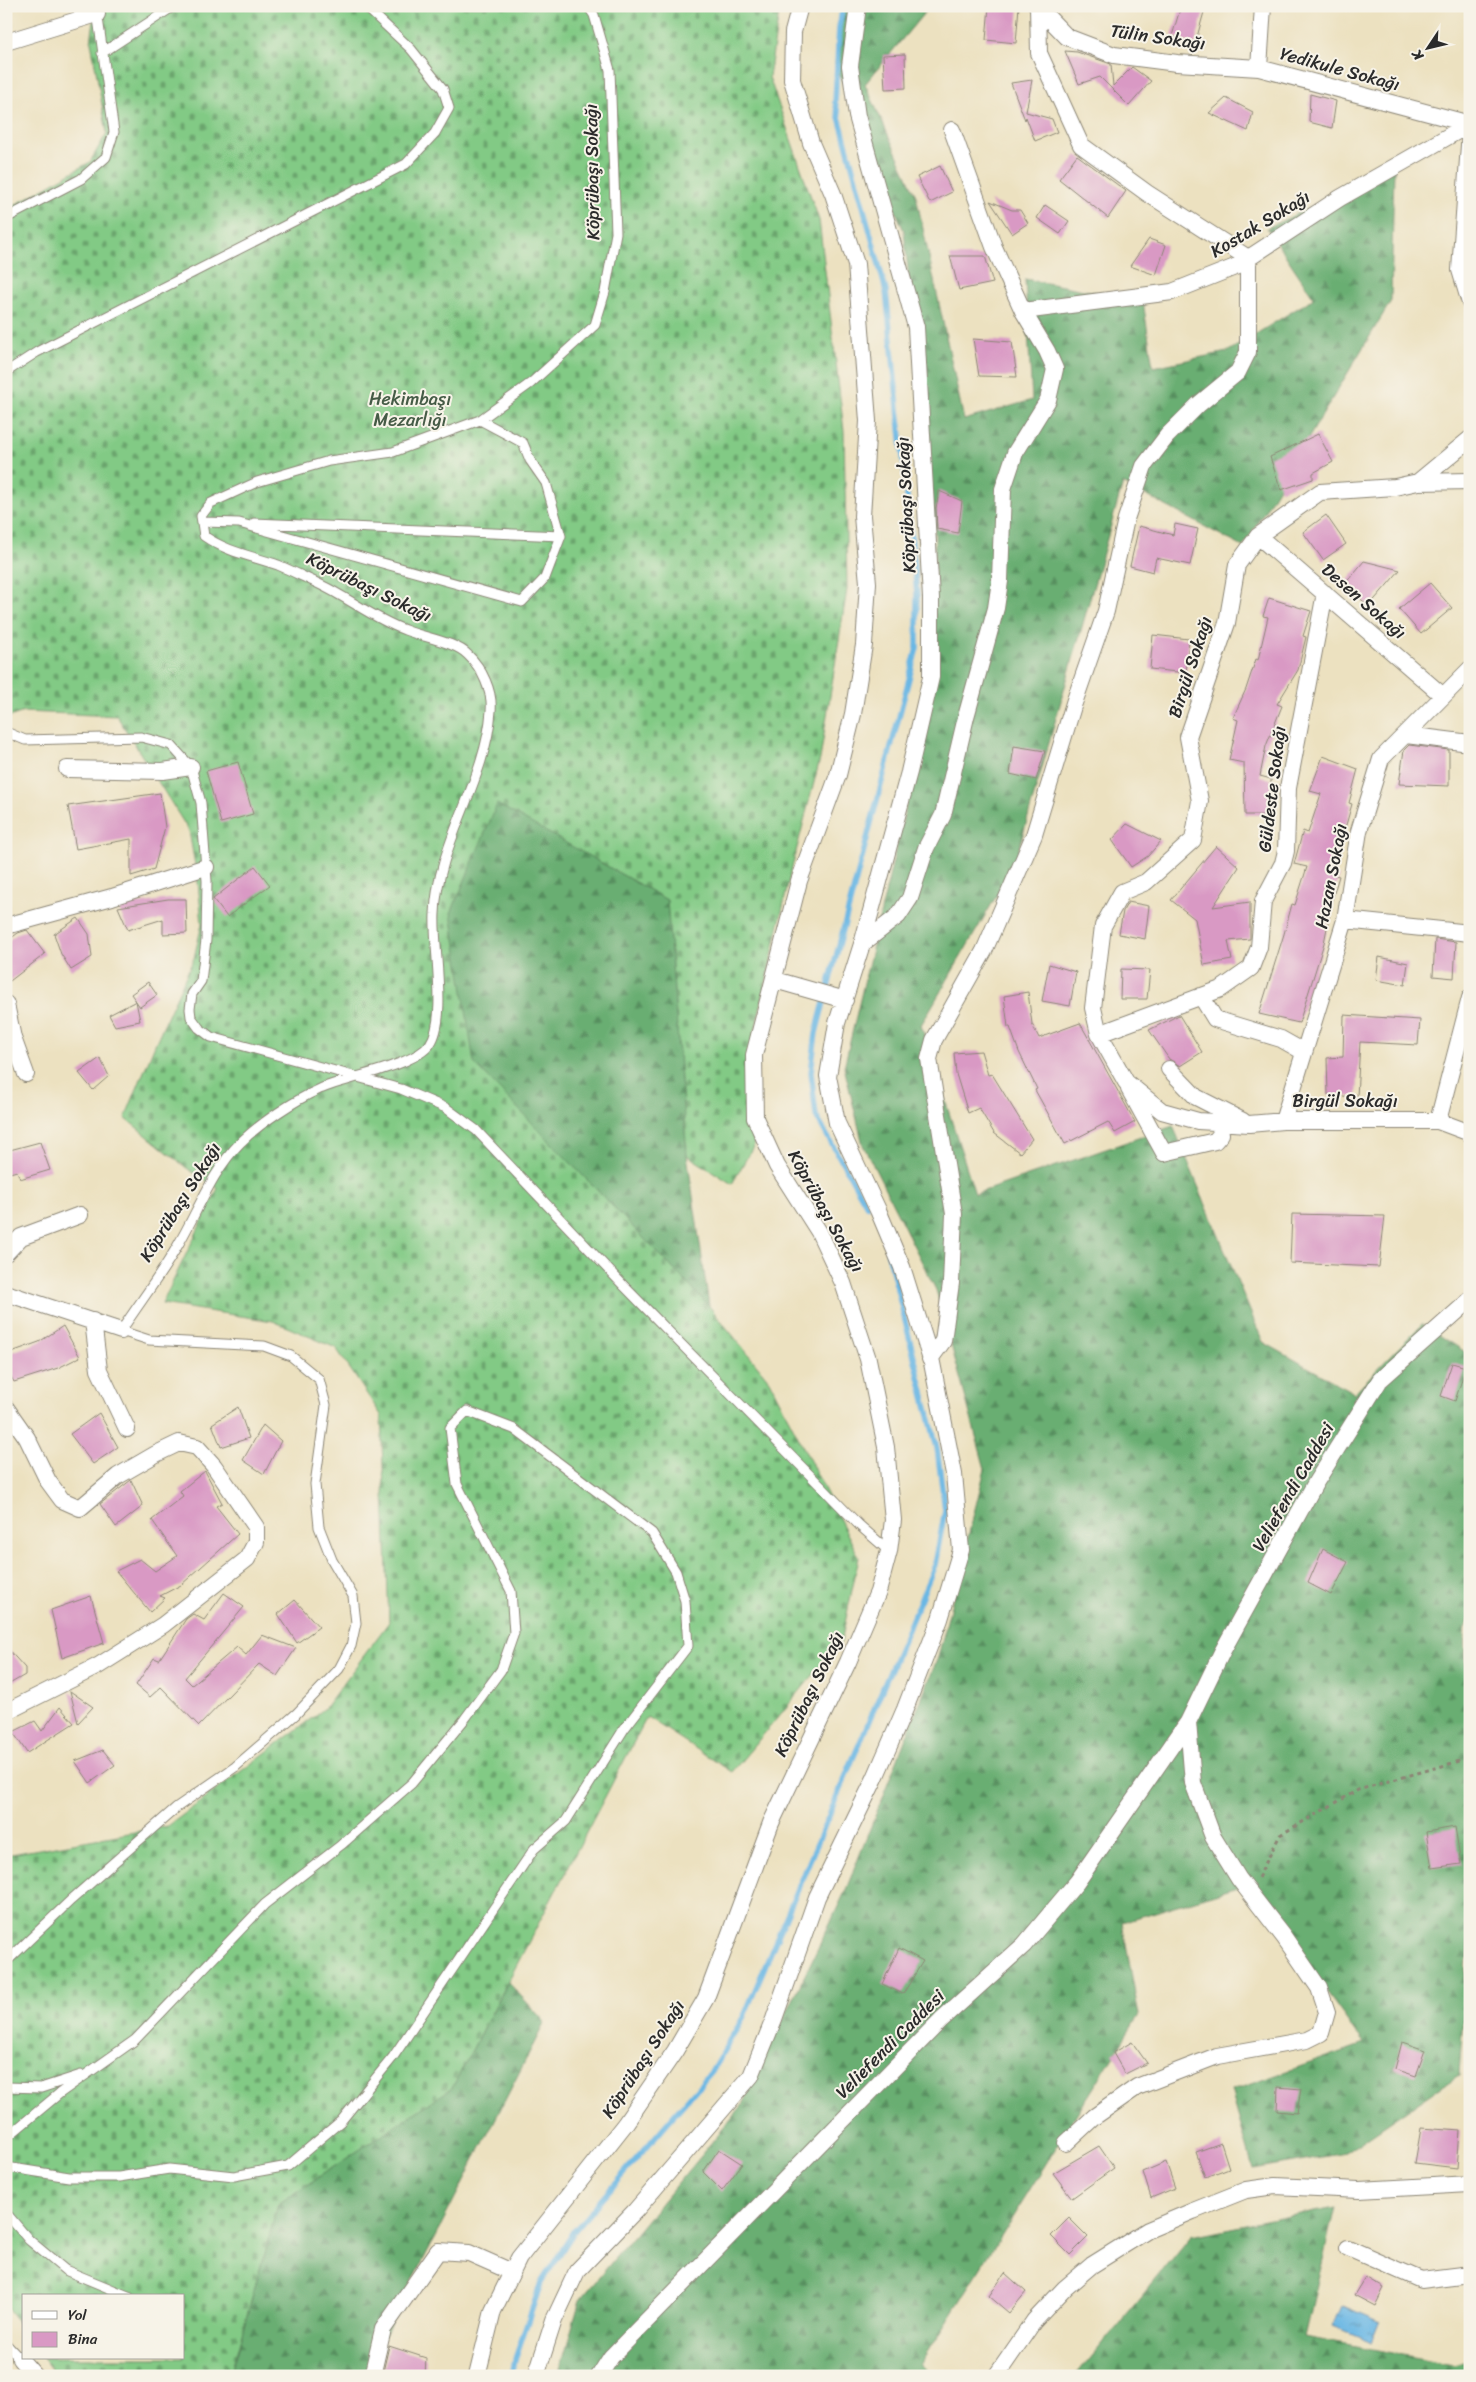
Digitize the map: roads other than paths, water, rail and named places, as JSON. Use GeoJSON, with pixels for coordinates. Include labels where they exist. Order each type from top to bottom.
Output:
{"type":"FeatureCollection","features":[{"type":"Feature","properties":{"kind":"street","name":"Köprübaşı Sokağı"},"geometry":{"type":"LineString","coordinates":[[477,2376],[493,2311],[519,2258],[625,2124],[675,2051],[706,1998],[771,1823],[856,1644],[878,1592],[889,1551],[893,1520],[886,1447],[868,1359],[844,1283],[819,1232],[777,1166],[756,1118],[754,1055],[775,980],[799,881],[838,775],[853,714],[864,645],[868,582],[862,516],[868,421],[856,264],[834,194],[811,143],[792,80],[793,32],[800,6]]}},
{"type":"Feature","properties":{"kind":"street","name":"Köprübaşı Sokağı"},"geometry":{"type":"LineString","coordinates":[[536,2376],[554,2320],[577,2271],[635,2211],[751,2076],[817,1897],[875,1778],[940,1619],[960,1550],[954,1474],[930,1359],[902,1267],[878,1210],[837,1123],[828,1076],[837,1023],[839,998],[862,944],[909,772],[931,677],[931,598],[916,327],[857,116],[850,66],[858,6]]}},
{"type":"Feature","properties":{"kind":"street","name":"Yedikule Sokağı"},"geometry":{"type":"LineString","coordinates":[[1263,6],[1259,68],[1470,124]]}},
{"type":"Feature","properties":{"kind":"street"},"geometry":{"type":"LineString","coordinates":[[930,1359],[943,1341],[951,1283],[954,1214],[929,1060],[934,1040],[984,951],[1034,835],[1074,703],[1106,611],[1126,518],[1144,466],[1180,424],[1238,372],[1248,352],[1248,258],[1147,193],[1081,146],[1039,53],[1038,7]]}},
{"type":"Feature","properties":{"kind":"street","name":"Tülin Sokağı"},"geometry":{"type":"LineString","coordinates":[[1038,7],[1067,37],[1114,55],[1259,68]]}},
{"type":"Feature","properties":{"kind":"street"},"geometry":{"type":"LineString","coordinates":[[6,42],[98,10]]}},
{"type":"Feature","properties":{"kind":"street","name":"Kostak Sokağı"},"geometry":{"type":"LineString","coordinates":[[1023,311],[1172,292],[1235,267],[1340,198],[1470,124]]}},
{"type":"Feature","properties":{"kind":"street"},"geometry":{"type":"LineString","coordinates":[[862,944],[898,916],[906,904],[926,848],[943,815],[966,717],[996,608],[1000,581],[1003,489],[1015,453],[1048,400],[1055,369],[1047,351],[1023,311],[994,247],[952,130]]}},
{"type":"Feature","properties":{"kind":"street"},"geometry":{"type":"LineString","coordinates":[[1470,132],[1460,270],[1470,303]]}},
{"type":"Feature","properties":{"kind":"street"},"geometry":{"type":"LineString","coordinates":[[1418,482],[1470,439]]}},
{"type":"Feature","properties":{"kind":"street","name":"Birgül Sokağı"},"geometry":{"type":"LineString","coordinates":[[1219,1122],[1221,1134],[1216,1140],[1164,1153],[1099,1034],[1093,1008],[1103,926],[1122,892],[1146,882],[1193,840],[1200,801],[1188,737],[1227,623],[1238,565],[1258,536],[1320,492],[1395,487],[1418,482],[1470,481]]}},
{"type":"Feature","properties":{"kind":"street","name":"Desen Sokağı"},"geometry":{"type":"LineString","coordinates":[[1258,536],[1443,696]]}},
{"type":"Feature","properties":{"kind":"street","name":"Güldeste Sokağı"},"geometry":{"type":"LineString","coordinates":[[1099,1034],[1220,989],[1251,968],[1259,947],[1263,901],[1283,863],[1286,851],[1288,788],[1325,594]]}},
{"type":"Feature","properties":{"kind":"street","name":"Hazan Sokağı"},"geometry":{"type":"LineString","coordinates":[[1283,1121],[1344,920],[1359,831],[1380,759],[1406,736],[1470,669]]}},
{"type":"Feature","properties":{"kind":"street"},"geometry":{"type":"LineString","coordinates":[[1406,736],[1470,744]]}},
{"type":"Feature","properties":{"kind":"street"},"geometry":{"type":"LineString","coordinates":[[67,769],[163,771],[191,767]]}},
{"type":"Feature","properties":{"kind":"street"},"geometry":{"type":"LineString","coordinates":[[6,926],[112,897],[206,867]]}},
{"type":"Feature","properties":{"kind":"street"},"geometry":{"type":"LineString","coordinates":[[1344,920],[1470,934]]}},
{"type":"Feature","properties":{"kind":"street"},"geometry":{"type":"LineString","coordinates":[[775,980],[839,998]]}},
{"type":"Feature","properties":{"kind":"street"},"geometry":{"type":"LineString","coordinates":[[1201,996],[1215,1019],[1281,1039],[1304,1052]]}},
{"type":"Feature","properties":{"kind":"street"},"geometry":{"type":"LineString","coordinates":[[1438,1121],[1470,998]]}},
{"type":"Feature","properties":{"kind":"street"},"geometry":{"type":"LineString","coordinates":[[6,1004],[13,1038],[26,1074]]}},
{"type":"Feature","properties":{"kind":"street"},"geometry":{"type":"LineString","coordinates":[[1169,1068],[1196,1098],[1249,1124]]}},
{"type":"Feature","properties":{"kind":"street","name":"Birgül Sokağı"},"geometry":{"type":"LineString","coordinates":[[1126,1082],[1162,1111],[1198,1121],[1249,1124],[1283,1121],[1438,1121],[1470,1133]]}},
{"type":"Feature","properties":{"kind":"street"},"geometry":{"type":"LineString","coordinates":[[6,1253],[21,1237],[80,1215]]}},
{"type":"Feature","properties":{"kind":"street"},"geometry":{"type":"LineString","coordinates":[[6,1293],[121,1331]]}},
{"type":"Feature","properties":{"kind":"street","name":"Veliefendi Caddesi"},"geometry":{"type":"LineString","coordinates":[[599,2376],[611,2356],[866,2096],[941,2020],[1024,1945],[1077,1882],[1188,1722],[1222,1652],[1316,1482],[1380,1380],[1470,1300]]}},
{"type":"Feature","properties":{"kind":"street"},"geometry":{"type":"LineString","coordinates":[[93,1322],[99,1370],[127,1429]]}},
{"type":"Feature","properties":{"kind":"street"},"geometry":{"type":"LineString","coordinates":[[6,1408],[28,1438],[48,1481],[62,1500],[80,1508],[118,1476],[156,1454],[179,1443],[198,1447],[214,1466],[256,1527],[256,1542],[247,1558],[163,1625],[98,1666],[6,1712]]}},
{"type":"Feature","properties":{"kind":"street"},"geometry":{"type":"LineString","coordinates":[[1066,2143],[1094,2117],[1137,2087],[1217,2056],[1307,2040],[1321,2033],[1327,2012],[1319,1988],[1213,1838],[1193,1783],[1188,1722]]}},
{"type":"Feature","properties":{"kind":"street"},"geometry":{"type":"LineString","coordinates":[[996,2376],[1034,2321],[1065,2288],[1092,2265],[1148,2230],[1193,2211],[1246,2190],[1275,2186],[1359,2190],[1470,2184]]}},
{"type":"Feature","properties":{"kind":"street"},"geometry":{"type":"LineString","coordinates":[[1348,2248],[1421,2280],[1470,2274]]}},
{"type":"Feature","properties":{"kind":"street"},"geometry":{"type":"LineString","coordinates":[[372,2376],[383,2329],[438,2250],[469,2253],[512,2272]]}},
{"type":"Feature","properties":{"kind":"street"},"geometry":{"type":"LineString","coordinates":[[20,2359],[35,2376]]}},
{"type":"Feature","properties":{"kind":"lane"},"geometry":{"type":"LineString","coordinates":[[102,53],[174,6]]}},
{"type":"Feature","properties":{"kind":"lane"},"geometry":{"type":"LineString","coordinates":[[6,372],[46,348],[406,164],[435,133],[449,108],[443,89],[416,56],[366,6]]}},
{"type":"Feature","properties":{"kind":"lane","name":"Köprübaşı Sokağı"},"geometry":{"type":"LineString","coordinates":[[121,1331],[178,1245],[214,1178],[240,1144],[273,1117],[319,1089],[418,1056],[431,1044],[437,1026],[439,1004],[434,913],[438,883],[473,787],[492,709],[480,668],[466,652],[403,630],[323,586],[276,565],[220,547],[204,536],[201,516],[211,504],[257,482],[329,461],[393,452],[480,420],[531,383],[595,325],[605,292],[616,232],[610,70],[594,15],[588,6]]}},
{"type":"Feature","properties":{"kind":"lane"},"geometry":{"type":"LineString","coordinates":[[6,218],[82,179],[106,157],[114,132],[102,53],[98,10]]}},
{"type":"Feature","properties":{"kind":"lane"},"geometry":{"type":"LineString","coordinates":[[239,522],[522,602],[545,578],[561,536],[546,483],[530,460],[523,443],[480,420]]}},
{"type":"Feature","properties":{"kind":"lane"},"geometry":{"type":"LineString","coordinates":[[202,522],[561,536]]}},
{"type":"Feature","properties":{"kind":"lane"},"geometry":{"type":"LineString","coordinates":[[6,732],[25,740],[141,737],[171,744],[191,767],[202,803],[206,867],[206,940],[201,981],[192,994],[190,1009],[191,1017],[199,1028],[211,1036],[401,1089],[446,1108],[476,1130],[624,1286],[858,1525],[889,1551]]}},
{"type":"Feature","properties":{"kind":"lane"},"geometry":{"type":"LineString","coordinates":[[6,1962],[71,1900],[177,1807],[235,1767],[296,1714],[339,1669],[351,1646],[356,1623],[353,1596],[332,1560],[319,1527],[315,1484],[326,1406],[319,1379],[291,1356],[264,1346],[149,1340],[121,1331]]}},
{"type":"Feature","properties":{"kind":"lane"},"geometry":{"type":"LineString","coordinates":[[6,2138],[90,2071],[135,2040],[265,1904],[341,1845],[412,1783],[464,1720],[501,1670],[514,1634],[511,1591],[457,1484],[450,1428],[467,1412],[514,1429],[652,1532],[676,1572],[685,1601],[688,1646],[624,1729],[566,1821],[534,1849],[392,2057],[341,2121],[288,2166],[234,2176],[169,2169],[119,2177],[69,2177],[6,2167]]}},
{"type":"Feature","properties":{"kind":"lane"},"geometry":{"type":"LineString","coordinates":[[6,2087],[41,2088],[90,2071]]}},
{"type":"Feature","properties":{"kind":"lane"},"geometry":{"type":"LineString","coordinates":[[6,2213],[29,2240],[65,2270],[123,2294]]}},
{"type":"Feature","properties":{"kind":"lane"},"geometry":{"type":"LineString","coordinates":[[6,2344],[20,2359]]}},
{"type":"Feature","properties":{"kind":"water"},"geometry":{"type":"Polygon","coordinates":[[[1343,2306],[1380,2322],[1372,2342],[1334,2326],[1343,2306]]]}},
{"type":"Feature","properties":{"kind":"waterway"},"geometry":{"type":"LineString","coordinates":[[843,6],[839,27],[835,102],[886,291],[917,594],[917,648],[816,1033],[811,1072],[816,1116],[867,1206]]}},
{"type":"Feature","properties":{"kind":"waterway"},"geometry":{"type":"LineString","coordinates":[[512,2376],[515,2359],[541,2283],[575,2230],[712,2071],[744,2016],[935,1565],[945,1510],[937,1448],[888,1253]]}},
{"type":"Feature","properties":{"kind":"park label","name":"Hekimbaşı Mezarlığı"},"geometry":{"type":"Point","coordinates":[410,409]}}]}
